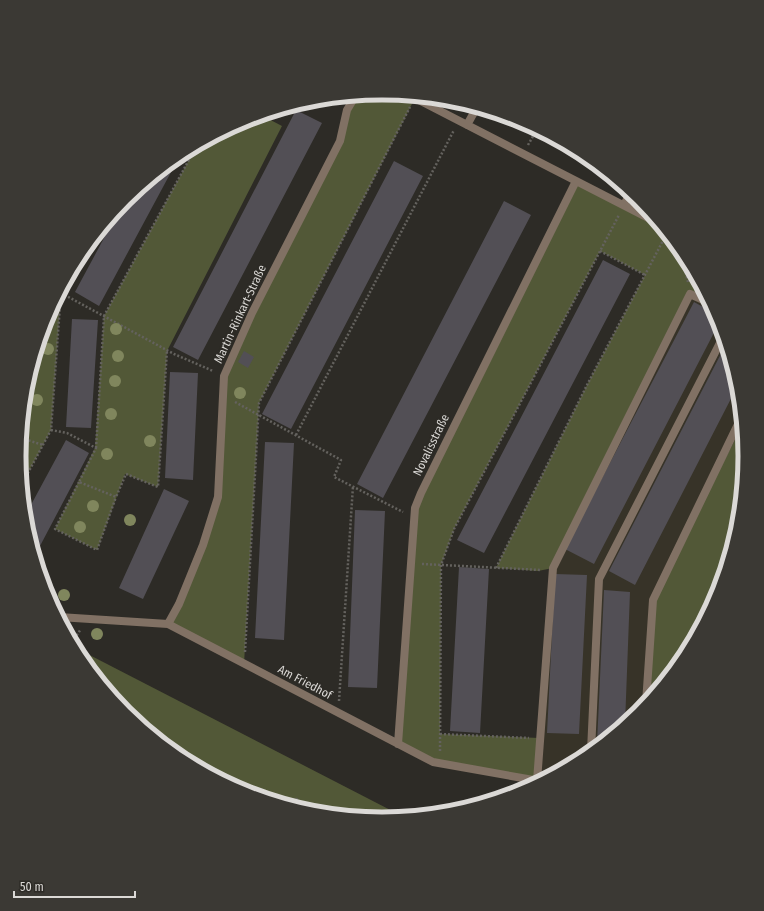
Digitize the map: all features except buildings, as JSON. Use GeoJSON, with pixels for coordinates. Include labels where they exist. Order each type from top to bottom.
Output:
{"type":"FeatureCollection","features":[{"type":"Feature","properties":{"kind":"street","name":"Martin-Rinkart-Straße"},"geometry":{"type":"LineString","coordinates":[[168,624],[179,604],[203,545],[218,497],[224,376],[252,313],[340,141],[347,110],[352,101]]}},
{"type":"Feature","properties":{"kind":"street"},"geometry":{"type":"LineString","coordinates":[[422,102],[646,217]]}},
{"type":"Feature","properties":{"kind":"street"},"geometry":{"type":"LineString","coordinates":[[467,125],[474,112]]}},
{"type":"Feature","properties":{"kind":"street","name":"Novalisstraße"},"geometry":{"type":"LineString","coordinates":[[398,744],[414,518],[421,493],[576,181]]}},
{"type":"Feature","properties":{"kind":"street"},"geometry":{"type":"LineString","coordinates":[[624,205],[628,198]]}},
{"type":"Feature","properties":{"kind":"street"},"geometry":{"type":"LineString","coordinates":[[538,775],[553,568],[690,294],[702,299]]}},
{"type":"Feature","properties":{"kind":"street"},"geometry":{"type":"LineString","coordinates":[[592,743],[599,579],[720,345]]}},
{"type":"Feature","properties":{"kind":"street"},"geometry":{"type":"LineString","coordinates":[[647,694],[653,600],[737,427]]}},
{"type":"Feature","properties":{"kind":"street","name":"Am Friedhof"},"geometry":{"type":"LineString","coordinates":[[65,617],[168,624],[433,762],[529,779]]}},
{"type":"Feature","properties":{"kind":"path"},"geometry":{"type":"LineString","coordinates":[[244,664],[259,403],[410,101]]}},
{"type":"Feature","properties":{"kind":"path"},"geometry":{"type":"LineString","coordinates":[[296,435],[459,121]]}},
{"type":"Feature","properties":{"kind":"path"},"geometry":{"type":"LineString","coordinates":[[524,154],[534,134]]}},
{"type":"Feature","properties":{"kind":"path"},"geometry":{"type":"LineString","coordinates":[[167,350],[158,487],[126,474],[97,550],[55,529],[96,448],[104,316],[192,154]]}},
{"type":"Feature","properties":{"kind":"path"},"geometry":{"type":"LineString","coordinates":[[440,764],[441,565],[454,529],[624,205]]}},
{"type":"Feature","properties":{"kind":"path"},"geometry":{"type":"LineString","coordinates":[[496,568],[587,385],[664,239]]}},
{"type":"Feature","properties":{"kind":"path"},"geometry":{"type":"LineString","coordinates":[[600,251],[645,275]]}},
{"type":"Feature","properties":{"kind":"path"},"geometry":{"type":"LineString","coordinates":[[684,269],[690,294]]}},
{"type":"Feature","properties":{"kind":"path"},"geometry":{"type":"LineString","coordinates":[[65,294],[167,350],[224,376]]}},
{"type":"Feature","properties":{"kind":"path"},"geometry":{"type":"LineString","coordinates":[[27,475],[51,430],[60,304]]}},
{"type":"Feature","properties":{"kind":"path"},"geometry":{"type":"LineString","coordinates":[[223,396],[341,460],[334,476],[414,518]]}},
{"type":"Feature","properties":{"kind":"path"},"geometry":{"type":"LineString","coordinates":[[51,430],[67,433],[96,448]]}},
{"type":"Feature","properties":{"kind":"path"},"geometry":{"type":"LineString","coordinates":[[27,440],[43,445]]}},
{"type":"Feature","properties":{"kind":"path"},"geometry":{"type":"LineString","coordinates":[[79,482],[116,497]]}},
{"type":"Feature","properties":{"kind":"path"},"geometry":{"type":"LineString","coordinates":[[338,713],[353,486]]}},
{"type":"Feature","properties":{"kind":"path"},"geometry":{"type":"LineString","coordinates":[[410,563],[538,571],[553,568]]}},
{"type":"Feature","properties":{"kind":"path"},"geometry":{"type":"LineString","coordinates":[[440,734],[540,738]]}},
{"type":"Feature","properties":{"kind":"shaded area"},"geometry":{"type":"Polygon","coordinates":[[[690,294],[702,299],[711,319],[726,363],[735,409],[737,435],[653,600],[647,694],[617,723],[599,738],[580,752],[539,775],[553,568],[690,294]]]}},
{"type":"Feature","properties":{"kind":"green space"},"geometry":{"type":"Polygon","coordinates":[[[359,100],[413,101],[259,403],[244,664],[168,624],[218,497],[224,376],[340,141],[349,101],[359,100]]]}},
{"type":"Feature","properties":{"kind":"green space"},"geometry":{"type":"Polygon","coordinates":[[[267,118],[282,126],[167,351],[158,487],[125,474],[97,550],[55,529],[95,448],[104,316],[192,154],[225,136],[267,118]]]}},
{"type":"Feature","properties":{"kind":"green space"},"geometry":{"type":"Polygon","coordinates":[[[576,181],[646,217],[678,258],[702,300],[691,295],[553,568],[538,571],[496,568],[587,385],[645,275],[600,251],[454,529],[441,565],[440,734],[540,738],[537,776],[529,779],[433,762],[398,744],[415,508],[576,181]]]}},
{"type":"Feature","properties":{"kind":"green space"},"geometry":{"type":"Polygon","coordinates":[[[60,304],[51,430],[27,475],[27,432],[33,386],[45,341],[60,304]]]}},
{"type":"Feature","properties":{"kind":"green space"},"geometry":{"type":"Polygon","coordinates":[[[737,435],[738,456],[735,502],[726,548],[719,570],[711,592],[690,634],[678,653],[647,694],[653,600],[737,435]]]}},
{"type":"Feature","properties":{"kind":"green space"},"geometry":{"type":"Polygon","coordinates":[[[86,653],[393,812],[359,811],[313,805],[268,793],[225,775],[184,752],[147,723],[114,690],[86,653]]]}}]}
